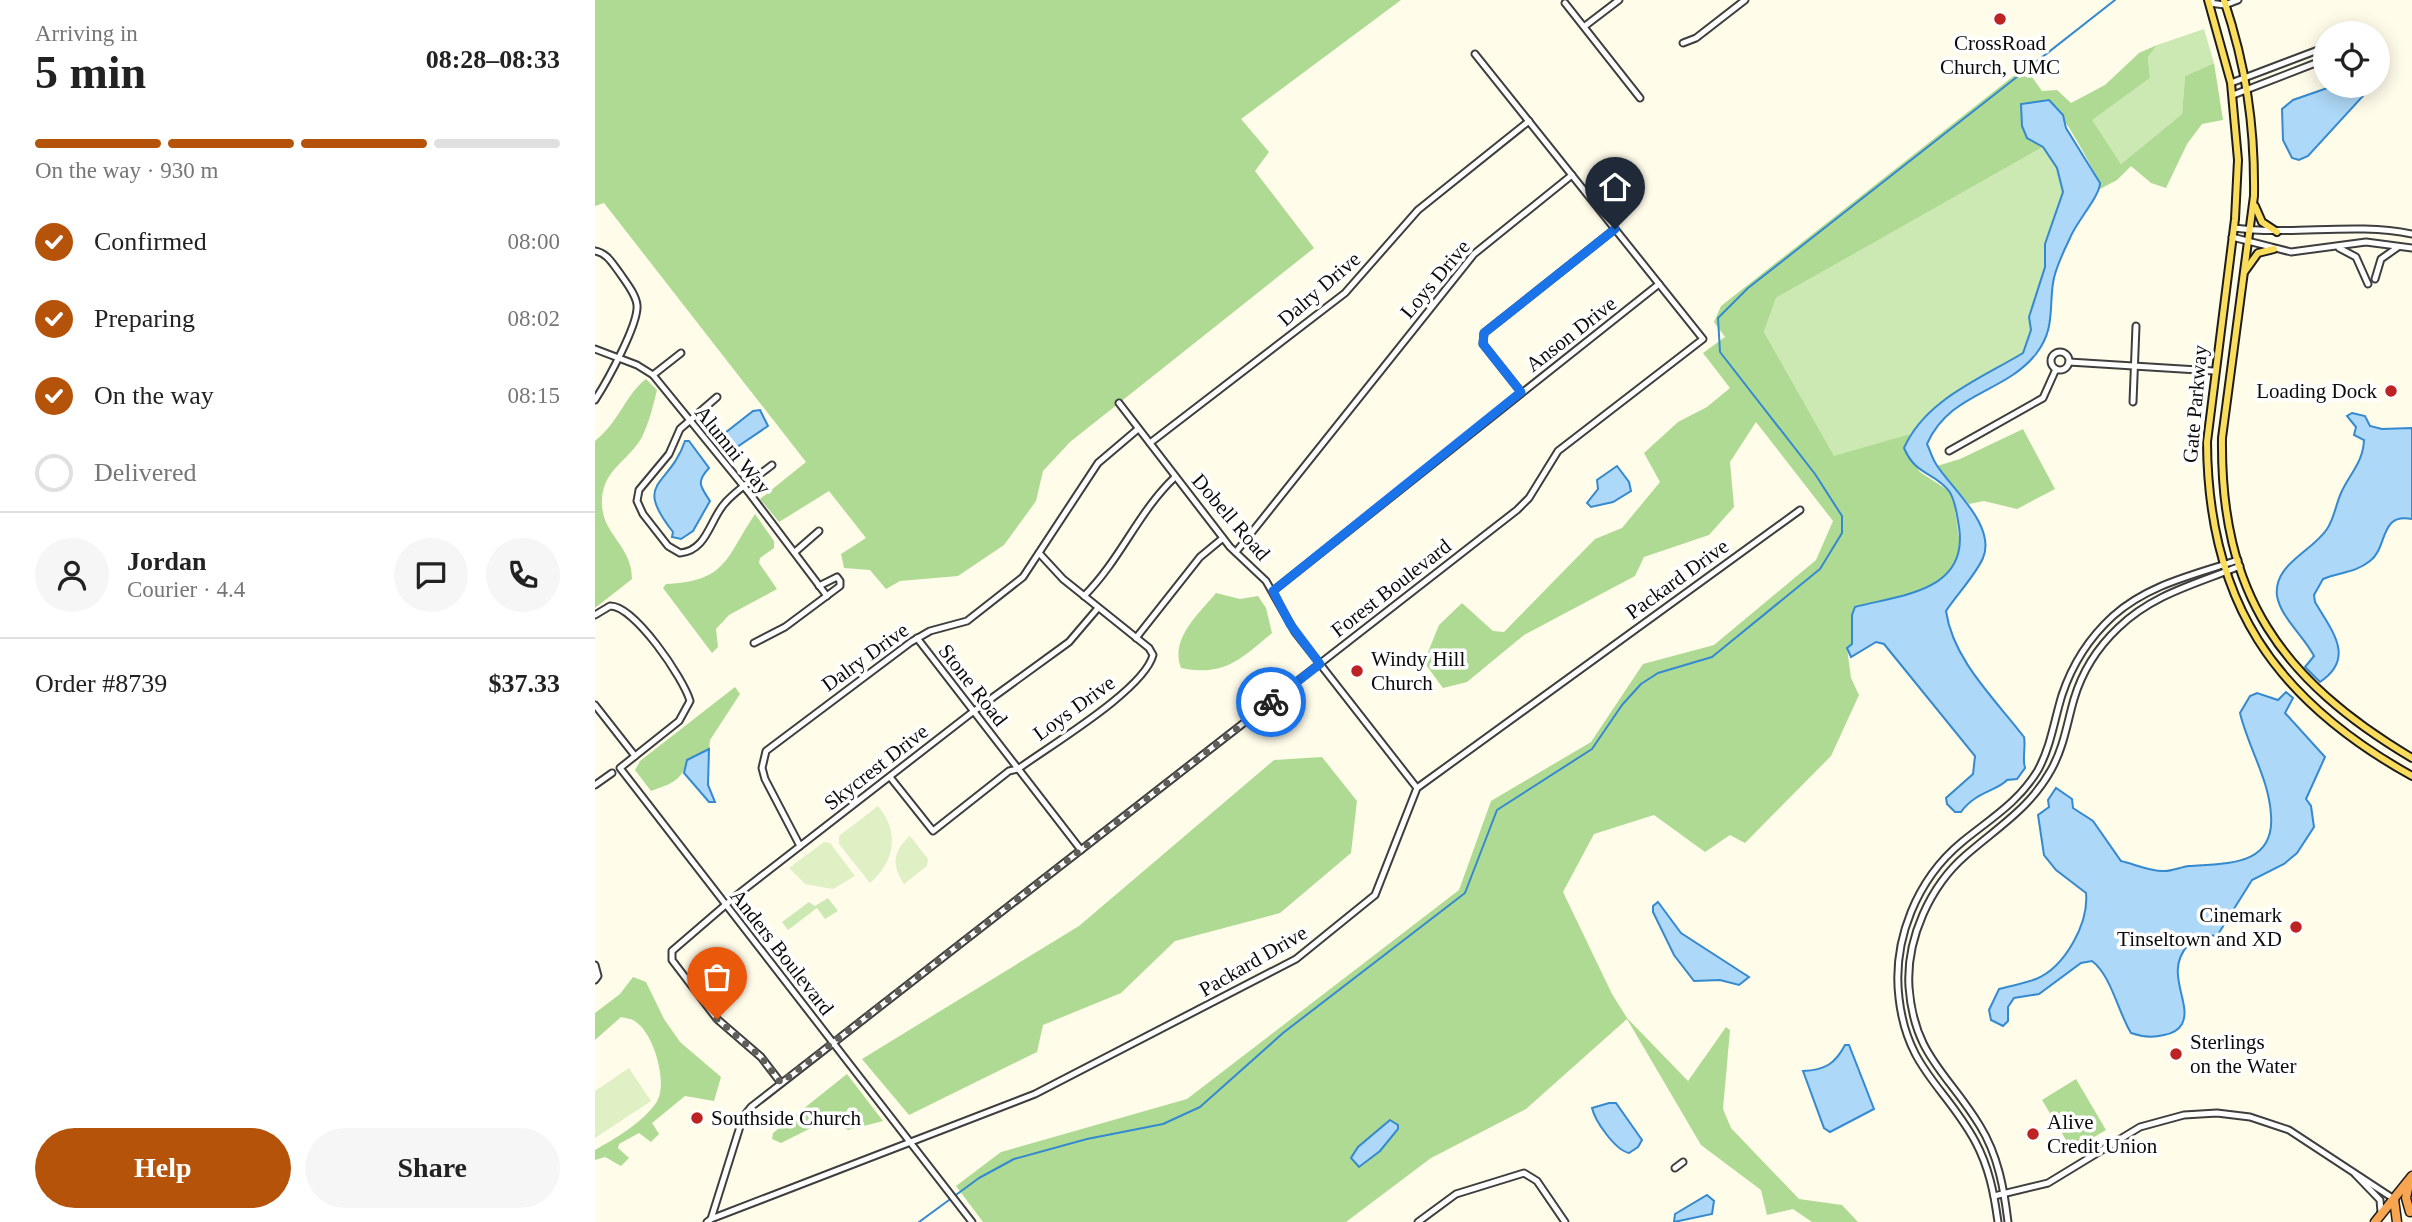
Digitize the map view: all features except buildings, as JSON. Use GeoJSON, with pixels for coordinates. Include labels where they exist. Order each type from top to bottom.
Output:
{"type":"FeatureCollection","features":[{"type":"Feature","properties":{"kind":"highway"},"geometry":{"type":"LineString","coordinates":[[2378,1219],[2412,1177]]}},
{"type":"Feature","properties":{"kind":"highway"},"geometry":{"type":"LineString","coordinates":[[2400,1222],[2411,1211],[2406,1198],[2412,1177]]}},
{"type":"Feature","properties":{"kind":"highway"},"geometry":{"type":"LineString","coordinates":[[2394,1199],[2400,1222]]}},
{"type":"Feature","properties":{"kind":"main road","name":"Gate Parkway"},"geometry":{"type":"LineString","coordinates":[[2210,1],[2231,83],[2238,160],[2234,228],[2207,442],[2207,478],[2223,569],[2244,616],[2268,655],[2305,700],[2362,746],[2412,776]]}},
{"type":"Feature","properties":{"kind":"main road","name":"Gate Parkway"},"geometry":{"type":"LineString","coordinates":[[2225,2],[2247,78],[2254,156],[2254,196],[2222,438],[2222,476],[2228,525],[2252,601],[2266,626],[2299,672],[2335,707],[2412,758]]}},
{"type":"Feature","properties":{"kind":"main road"},"geometry":{"type":"LineString","coordinates":[[2254,196],[2255,208],[2262,222],[2277,232]]}},
{"type":"Feature","properties":{"kind":"main road"},"geometry":{"type":"LineString","coordinates":[[2242,279],[2253,256],[2264,249],[2274,249]]}},
{"type":"Feature","properties":{"kind":"street"},"geometry":{"type":"LineString","coordinates":[[1585,26],[1619,0]]}},
{"type":"Feature","properties":{"kind":"street"},"geometry":{"type":"LineString","coordinates":[[1683,43],[1696,38],[1745,0]]}},
{"type":"Feature","properties":{"kind":"street"},"geometry":{"type":"LineString","coordinates":[[2210,1],[2238,0]]}},
{"type":"Feature","properties":{"kind":"street"},"geometry":{"type":"LineString","coordinates":[[1565,3],[1640,98]]}},
{"type":"Feature","properties":{"kind":"street"},"geometry":{"type":"LineString","coordinates":[[2231,83],[2313,52]]}},
{"type":"Feature","properties":{"kind":"street"},"geometry":{"type":"LineString","coordinates":[[1475,54],[1659,284]]}},
{"type":"Feature","properties":{"kind":"street"},"geometry":{"type":"LineString","coordinates":[[2305,55],[2309,65]]}},
{"type":"Feature","properties":{"kind":"street"},"geometry":{"type":"LineString","coordinates":[[2233,95],[2313,64]]}},
{"type":"Feature","properties":{"kind":"street","name":"Dalry Drive"},"geometry":{"type":"LineString","coordinates":[[1150,443],[1345,293],[1418,210],[1529,121]]}},
{"type":"Feature","properties":{"kind":"street","name":"Loys Drive"},"geometry":{"type":"LineString","coordinates":[[1236,552],[1474,254],[1571,175]]}},
{"type":"Feature","properties":{"kind":"street"},"geometry":{"type":"LineString","coordinates":[[2234,228],[2277,232],[2390,229],[2412,234]]}},
{"type":"Feature","properties":{"kind":"street"},"geometry":{"type":"LineString","coordinates":[[1521,392],[1482,341],[1484,333],[1615,229]]}},
{"type":"Feature","properties":{"kind":"street"},"geometry":{"type":"LineString","coordinates":[[2232,237],[2291,252],[2366,243],[2412,248]]}},
{"type":"Feature","properties":{"kind":"street"},"geometry":{"type":"LineString","coordinates":[[2375,279],[2381,259],[2393,248],[2401,246]]}},
{"type":"Feature","properties":{"kind":"street"},"geometry":{"type":"LineString","coordinates":[[2336,247],[2356,257],[2368,284]]}},
{"type":"Feature","properties":{"kind":"street"},"geometry":{"type":"LineString","coordinates":[[595,400],[635,316],[636,302],[612,262],[597,251]]}},
{"type":"Feature","properties":{"kind":"street","name":"Forest Boulevard"},"geometry":{"type":"LineString","coordinates":[[709,1220],[743,1117],[781,1083],[1517,510],[1529,498],[1558,451],[1703,339],[1659,284]]}},
{"type":"Feature","properties":{"kind":"street","name":"Anson Drive"},"geometry":{"type":"LineString","coordinates":[[1273,591],[1659,284]]}},
{"type":"Feature","properties":{"kind":"street"},"geometry":{"type":"LineString","coordinates":[[2133,402],[2136,326]]}},
{"type":"Feature","properties":{"kind":"street","name":"Alumni Way"},"geometry":{"type":"LineString","coordinates":[[595,348],[637,365],[653,375],[744,487],[827,596]]}},
{"type":"Feature","properties":{"kind":"street"},"geometry":{"type":"LineString","coordinates":[[1949,452],[2043,398],[2056,369],[2052,359],[2057,352],[2066,354],[2069,362]]}},
{"type":"Feature","properties":{"kind":"street"},"geometry":{"type":"LineString","coordinates":[[653,375],[681,353]]}},
{"type":"Feature","properties":{"kind":"street"},"geometry":{"type":"LineString","coordinates":[[2069,362],[2214,371]]}},
{"type":"Feature","properties":{"kind":"street"},"geometry":{"type":"LineString","coordinates":[[2056,369],[2065,369],[2069,362]]}},
{"type":"Feature","properties":{"kind":"street"},"geometry":{"type":"LineString","coordinates":[[717,397],[678,432],[669,454],[642,485],[637,497],[643,514],[662,539],[680,553],[697,546],[726,501],[772,465]]}},
{"type":"Feature","properties":{"kind":"street","name":"Dobell Road"},"geometry":{"type":"LineString","coordinates":[[1119,403],[1223,538],[1273,591],[1290,624],[1417,788]]}},
{"type":"Feature","properties":{"kind":"street","name":"Dalry Drive"},"geometry":{"type":"LineString","coordinates":[[800,846],[765,779],[762,760],[766,751],[917,638],[972,618],[1023,577],[1098,463],[1138,429]]}},
{"type":"Feature","properties":{"kind":"street"},"geometry":{"type":"LineString","coordinates":[[1084,596],[1125,546],[1149,503],[1175,477]]}},
{"type":"Feature","properties":{"kind":"street","name":"Packard Drive"},"geometry":{"type":"LineString","coordinates":[[709,1220],[1035,1094],[1296,959],[1374,895],[1417,788],[1800,510]]}},
{"type":"Feature","properties":{"kind":"street"},"geometry":{"type":"LineString","coordinates":[[795,552],[819,531]]}},
{"type":"Feature","properties":{"kind":"street"},"geometry":{"type":"LineString","coordinates":[[1039,553],[1059,576],[1136,638],[1200,557],[1223,538]]}},
{"type":"Feature","properties":{"kind":"street"},"geometry":{"type":"LineString","coordinates":[[2008,1222],[1998,1164],[1985,1135],[1928,1056],[1913,1016],[1909,976],[1915,937],[1924,913],[1943,880],[1967,854],[2011,820],[2034,796],[2051,770],[2066,733],[2081,680],[2105,643],[2151,600],[2239,563]]}},
{"type":"Feature","properties":{"kind":"street"},"geometry":{"type":"LineString","coordinates":[[1998,1222],[1988,1170],[1976,1143],[1918,1062],[1904,1026],[1898,976],[1902,940],[1915,902],[1938,865],[1959,845],[2000,815],[2019,796],[2044,758],[2066,684],[2089,642],[2112,616],[2147,592],[2223,569]]}},
{"type":"Feature","properties":{"kind":"street"},"geometry":{"type":"LineString","coordinates":[[754,643],[785,627],[840,586],[840,581],[837,577],[832,578],[819,586]]}},
{"type":"Feature","properties":{"kind":"street"},"geometry":{"type":"LineString","coordinates":[[595,615],[615,606],[623,607],[684,682],[689,706],[679,721],[635,757],[595,705]]}},
{"type":"Feature","properties":{"kind":"street","name":"Skycrest Drive"},"geometry":{"type":"LineString","coordinates":[[781,1083],[761,1057],[717,1019],[671,960],[672,951],[800,846],[1074,639],[1097,608]]}},
{"type":"Feature","properties":{"kind":"street"},"geometry":{"type":"LineString","coordinates":[[2097,633],[2105,643]]}},
{"type":"Feature","properties":{"kind":"street","name":"Stone Road"},"geometry":{"type":"LineString","coordinates":[[917,638],[1081,850]]}},
{"type":"Feature","properties":{"kind":"street","name":"Loys Drive"},"geometry":{"type":"LineString","coordinates":[[890,777],[933,831],[1009,771],[1017,769],[1125,693],[1153,658],[1152,651],[1136,638]]}},
{"type":"Feature","properties":{"kind":"street"},"geometry":{"type":"LineString","coordinates":[[2089,642],[2100,649]]}},
{"type":"Feature","properties":{"kind":"street"},"geometry":{"type":"LineString","coordinates":[[2054,731],[2066,733]]}},
{"type":"Feature","properties":{"kind":"street","name":"Anders Boulevard"},"geometry":{"type":"LineString","coordinates":[[635,757],[620,768],[971,1222]]}},
{"type":"Feature","properties":{"kind":"street"},"geometry":{"type":"LineString","coordinates":[[595,785],[612,773]]}},
{"type":"Feature","properties":{"kind":"street"},"geometry":{"type":"LineString","coordinates":[[1959,845],[1967,854]]}},
{"type":"Feature","properties":{"kind":"street"},"geometry":{"type":"LineString","coordinates":[[595,965],[598,973],[595,980]]}},
{"type":"Feature","properties":{"kind":"street"},"geometry":{"type":"LineString","coordinates":[[1898,976],[1909,976]]}},
{"type":"Feature","properties":{"kind":"street"},"geometry":{"type":"LineString","coordinates":[[1898,986],[1909,987]]}},
{"type":"Feature","properties":{"kind":"street"},"geometry":{"type":"LineString","coordinates":[[1994,1196],[2048,1184],[2140,1127],[2168,1118],[2200,1114],[2233,1115],[2274,1124],[2307,1140],[2394,1199]]}},
{"type":"Feature","properties":{"kind":"street"},"geometry":{"type":"LineString","coordinates":[[1675,1168],[1683,1162]]}},
{"type":"Feature","properties":{"kind":"street"},"geometry":{"type":"LineString","coordinates":[[1418,1222],[1456,1194],[1521,1174],[1534,1177],[1565,1222]]}},
{"type":"Feature","properties":{"kind":"street"},"geometry":{"type":"LineString","coordinates":[[2355,1174],[2380,1200],[2378,1219]]}},
{"type":"Feature","properties":{"kind":"green space"},"geometry":{"type":"Polygon","coordinates":[[[595,0],[1401,0],[1241,119],[1269,152],[1255,171],[1314,248],[1070,442],[1043,471],[1036,501],[1004,545],[958,576],[900,581],[886,589],[870,570],[844,568],[841,554],[866,538],[829,491],[779,522],[760,499],[806,462],[604,203],[595,206],[595,0]]]}},
{"type":"Feature","properties":{"kind":"green space"},"geometry":{"type":"Polygon","coordinates":[[[2204,29],[2214,63],[2185,76],[2182,114],[2121,164],[2091,120],[2150,78],[2148,57],[2157,45],[2204,29]]]}},
{"type":"Feature","properties":{"kind":"green space"},"geometry":{"type":"Polygon","coordinates":[[[2157,45],[2148,57],[2150,78],[2092,120],[2121,164],[2182,114],[2185,76],[2214,63],[2223,120],[2202,124],[2187,144],[2166,188],[2151,183],[2131,166],[2117,180],[2100,189],[2100,183],[2083,151],[2049,100],[2021,104],[2025,130],[2031,139],[2043,147],[1776,298],[1764,332],[1834,456],[1910,434],[1904,448],[1920,472],[1949,491],[1954,503],[1961,552],[1957,562],[1944,576],[1919,593],[1874,602],[1852,615],[1852,644],[1847,648],[1851,678],[1859,695],[1831,756],[1745,843],[1730,835],[1705,852],[1654,815],[1594,834],[1563,892],[1612,994],[1627,1018],[1688,1081],[1726,1027],[1730,1030],[1723,1109],[1731,1128],[1799,1199],[1842,1205],[1858,1222],[1812,1222],[1793,1209],[1767,1215],[1761,1190],[1701,1145],[1627,1019],[1526,1109],[1431,1158],[1346,1222],[983,1222],[956,1186],[1001,1152],[1187,1099],[1459,890],[1491,801],[1591,742],[1643,664],[1714,645],[1816,560],[1833,521],[1756,422],[1730,462],[1734,507],[1709,535],[1644,557],[1635,576],[1524,635],[1467,682],[1443,688],[1424,662],[1439,625],[1462,603],[1493,631],[1504,632],[1595,539],[1622,528],[1660,482],[1644,453],[1678,422],[1707,407],[1730,388],[1703,353],[1725,337],[1714,322],[1721,306],[2025,67],[2042,91],[2057,90],[2071,103],[2105,85],[2139,53],[2157,45]]]}},
{"type":"Feature","properties":{"kind":"green space"},"geometry":{"type":"Polygon","coordinates":[[[2043,147],[2057,168],[2063,192],[2045,244],[2045,267],[2029,317],[2031,330],[2023,353],[1952,394],[1910,434],[1834,457],[1764,332],[1776,298],[2043,147]]]}},
{"type":"Feature","properties":{"kind":"green space"},"geometry":{"type":"Polygon","coordinates":[[[646,379],[657,390],[647,426],[637,445],[607,480],[602,500],[606,522],[627,557],[632,579],[595,608],[595,441],[646,379]]]}},
{"type":"Feature","properties":{"kind":"green space"},"geometry":{"type":"Polygon","coordinates":[[[2023,429],[2055,489],[2017,509],[1984,501],[1969,504],[1937,466],[1960,459],[2023,429]]]}},
{"type":"Feature","properties":{"kind":"green space"},"geometry":{"type":"Polygon","coordinates":[[[755,514],[774,541],[774,548],[760,558],[759,563],[777,589],[729,615],[716,629],[718,647],[712,653],[663,588],[666,584],[701,578],[722,565],[755,514]]]}},
{"type":"Feature","properties":{"kind":"green space"},"geometry":{"type":"Polygon","coordinates":[[[1216,593],[1240,599],[1258,596],[1266,608],[1272,633],[1241,658],[1221,668],[1181,668],[1179,647],[1182,637],[1194,618],[1216,593]]]}},
{"type":"Feature","properties":{"kind":"green space"},"geometry":{"type":"Polygon","coordinates":[[[735,687],[740,694],[710,740],[709,749],[687,760],[682,773],[675,781],[651,791],[635,770],[640,761],[735,687]]]}},
{"type":"Feature","properties":{"kind":"green space"},"geometry":{"type":"Polygon","coordinates":[[[1322,757],[1357,801],[1351,853],[1280,913],[1175,941],[1121,993],[1043,1025],[1037,1052],[909,1115],[862,1059],[1079,926],[1274,760],[1322,757]]]}},
{"type":"Feature","properties":{"kind":"green space"},"geometry":{"type":"Polygon","coordinates":[[[878,806],[890,826],[892,846],[885,865],[870,883],[839,844],[839,836],[878,806]]]}},
{"type":"Feature","properties":{"kind":"green space"},"geometry":{"type":"Polygon","coordinates":[[[910,836],[928,859],[927,866],[904,884],[897,871],[896,859],[900,847],[910,836]]]}},
{"type":"Feature","properties":{"kind":"green space"},"geometry":{"type":"Polygon","coordinates":[[[824,842],[830,843],[855,876],[833,889],[805,884],[789,868],[824,842]]]}},
{"type":"Feature","properties":{"kind":"green space"},"geometry":{"type":"Polygon","coordinates":[[[828,898],[838,911],[825,919],[817,908],[788,930],[782,922],[809,902],[815,906],[828,898]]]}},
{"type":"Feature","properties":{"kind":"green space"},"geometry":{"type":"Polygon","coordinates":[[[633,977],[646,982],[664,1019],[680,1042],[721,1077],[714,1101],[685,1096],[652,1123],[659,1134],[651,1142],[639,1133],[619,1144],[618,1148],[629,1158],[621,1166],[605,1157],[595,1160],[595,1150],[628,1130],[656,1103],[661,1084],[658,1060],[649,1037],[643,1028],[631,1019],[621,1017],[595,1040],[595,1013],[620,994],[633,977]]]}},
{"type":"Feature","properties":{"kind":"green space"},"geometry":{"type":"Polygon","coordinates":[[[629,1068],[651,1101],[595,1138],[595,1091],[629,1068]]]}},
{"type":"Feature","properties":{"kind":"green space"},"geometry":{"type":"Polygon","coordinates":[[[847,1074],[883,1121],[848,1130],[829,1119],[781,1143],[772,1139],[773,1133],[847,1074]]]}},
{"type":"Feature","properties":{"kind":"green space"},"geometry":{"type":"Polygon","coordinates":[[[2076,1079],[2106,1130],[2072,1150],[2042,1100],[2076,1079]]]}},
{"type":"Feature","properties":{"kind":"water"},"geometry":{"type":"Polygon","coordinates":[[[2313,93],[2313,98],[2361,98],[2308,156],[2299,160],[2292,158],[2283,140],[2282,109],[2293,100],[2313,93]]]}},
{"type":"Feature","properties":{"kind":"water"},"geometry":{"type":"Polygon","coordinates":[[[2049,100],[2063,115],[2066,128],[2100,183],[2099,188],[2073,232],[2058,266],[2053,283],[2049,328],[2036,354],[2009,378],[1963,403],[1949,414],[1927,444],[1942,473],[1978,520],[1986,545],[1980,565],[1946,611],[1950,629],[1966,662],[2024,737],[2025,768],[2017,779],[2007,780],[1973,800],[1961,812],[1955,812],[1947,804],[1946,798],[1973,774],[1975,756],[1884,644],[1876,642],[1851,657],[1847,648],[1852,644],[1852,615],[1855,607],[1928,587],[1942,578],[1953,565],[1959,549],[1956,509],[1949,491],[1919,469],[1904,448],[1925,417],[1955,392],[2023,353],[2031,330],[2029,317],[2045,267],[2045,244],[2063,192],[2057,168],[2043,147],[2027,138],[2022,126],[2021,104],[2049,100]]]}},
{"type":"Feature","properties":{"kind":"water"},"geometry":{"type":"Polygon","coordinates":[[[760,410],[768,426],[731,451],[722,438],[725,433],[753,411],[760,410]]]}},
{"type":"Feature","properties":{"kind":"water"},"geometry":{"type":"Polygon","coordinates":[[[2352,413],[2365,416],[2370,426],[2382,429],[2412,428],[2412,519],[2401,518],[2389,526],[2380,548],[2370,561],[2353,570],[2323,579],[2314,595],[2315,602],[2334,634],[2339,654],[2331,673],[2320,682],[2305,667],[2314,656],[2283,612],[2277,596],[2277,585],[2287,567],[2327,529],[2341,493],[2359,462],[2364,440],[2354,435],[2356,427],[2347,416],[2352,413]]]}},
{"type":"Feature","properties":{"kind":"water"},"geometry":{"type":"Polygon","coordinates":[[[685,441],[689,441],[709,468],[702,477],[701,484],[710,501],[693,531],[681,539],[672,537],[673,532],[655,502],[655,493],[685,441]]]}},
{"type":"Feature","properties":{"kind":"water"},"geometry":{"type":"Polygon","coordinates":[[[1617,466],[1629,482],[1631,491],[1613,502],[1591,507],[1587,503],[1598,489],[1597,480],[1617,466]]]}},
{"type":"Feature","properties":{"kind":"water"},"geometry":{"type":"Polygon","coordinates":[[[2286,692],[2293,698],[2285,713],[2325,757],[2306,799],[2311,806],[2314,827],[2297,853],[2284,864],[2252,880],[2217,936],[2201,936],[2188,945],[2178,966],[2184,1007],[2182,1024],[2171,1033],[2155,1037],[2131,1033],[2109,984],[2092,961],[2081,963],[2039,994],[2014,998],[2008,1007],[2008,1021],[2003,1026],[1991,1020],[1989,1010],[1999,989],[2036,979],[2047,973],[2073,943],[2084,917],[2086,893],[2056,870],[2044,855],[2038,815],[2049,807],[2048,800],[2056,788],[2072,799],[2073,808],[2093,821],[2121,861],[2166,871],[2245,859],[2265,844],[2270,832],[2271,815],[2266,789],[2240,713],[2250,696],[2257,693],[2278,700],[2286,692]]]}},
{"type":"Feature","properties":{"kind":"water"},"geometry":{"type":"Polygon","coordinates":[[[709,749],[708,785],[715,802],[709,802],[684,773],[687,760],[709,749]]]}},
{"type":"Feature","properties":{"kind":"water"},"geometry":{"type":"Polygon","coordinates":[[[1658,902],[1681,933],[1749,977],[1739,985],[1720,980],[1694,981],[1674,955],[1653,912],[1653,906],[1658,902]]]}},
{"type":"Feature","properties":{"kind":"water"},"geometry":{"type":"Polygon","coordinates":[[[1845,1045],[1849,1045],[1874,1109],[1830,1132],[1824,1128],[1803,1071],[1829,1065],[1845,1045]]]}},
{"type":"Feature","properties":{"kind":"water"},"geometry":{"type":"Polygon","coordinates":[[[1616,1103],[1642,1140],[1638,1147],[1629,1153],[1612,1141],[1594,1114],[1592,1108],[1616,1103]]]}},
{"type":"Feature","properties":{"kind":"water"},"geometry":{"type":"Polygon","coordinates":[[[1390,1120],[1398,1125],[1398,1129],[1380,1151],[1359,1167],[1351,1158],[1358,1147],[1390,1120]]]}},
{"type":"Feature","properties":{"kind":"water"},"geometry":{"type":"Polygon","coordinates":[[[1707,1195],[1714,1201],[1712,1214],[1674,1222],[1675,1214],[1707,1195]]]}},
{"type":"Feature","properties":{"kind":"waterway"},"geometry":{"type":"LineString","coordinates":[[919,1222],[979,1178],[1014,1159],[1087,1139],[1163,1124],[1200,1107],[1283,1033],[1465,893],[1497,810],[1592,749],[1622,705],[1641,684],[1658,673],[1712,657],[1820,569],[1842,533],[1842,516],[1815,474],[1720,352],[1718,318],[1748,288],[2115,0]]}},
{"type":"Feature","properties":{"kind":"way so far"},"geometry":{"type":"LineString","coordinates":[[717,1019],[761,1057],[781,1083],[1271,702]]}},
{"type":"Feature","properties":{"kind":"place","name":"CrossRoad Church, UMC"},"geometry":{"type":"Point","coordinates":[2000,19]}},
{"type":"Feature","properties":{"kind":"place","name":"Loading Dock"},"geometry":{"type":"Point","coordinates":[2391,391]}},
{"type":"Feature","properties":{"kind":"place","name":"Windy Hill Church"},"geometry":{"type":"Point","coordinates":[1357,671]}},
{"type":"Feature","properties":{"kind":"place","name":"Cinemark Tinseltown and XD"},"geometry":{"type":"Point","coordinates":[2296,927]}},
{"type":"Feature","properties":{"kind":"place","name":"Sterlings on the Water"},"geometry":{"type":"Point","coordinates":[2176,1054]}},
{"type":"Feature","properties":{"kind":"place","name":"Southside Church"},"geometry":{"type":"Point","coordinates":[697,1118]}},
{"type":"Feature","properties":{"kind":"place","name":"Alive Credit Union"},"geometry":{"type":"Point","coordinates":[2033,1134]}},
{"type":"Feature","properties":{"kind":"route"},"geometry":{"type":"LineString","coordinates":[[1271,702],[1320,664],[1290,624],[1273,591],[1521,392],[1483,344],[1484,333],[1615,229]]}}]}
